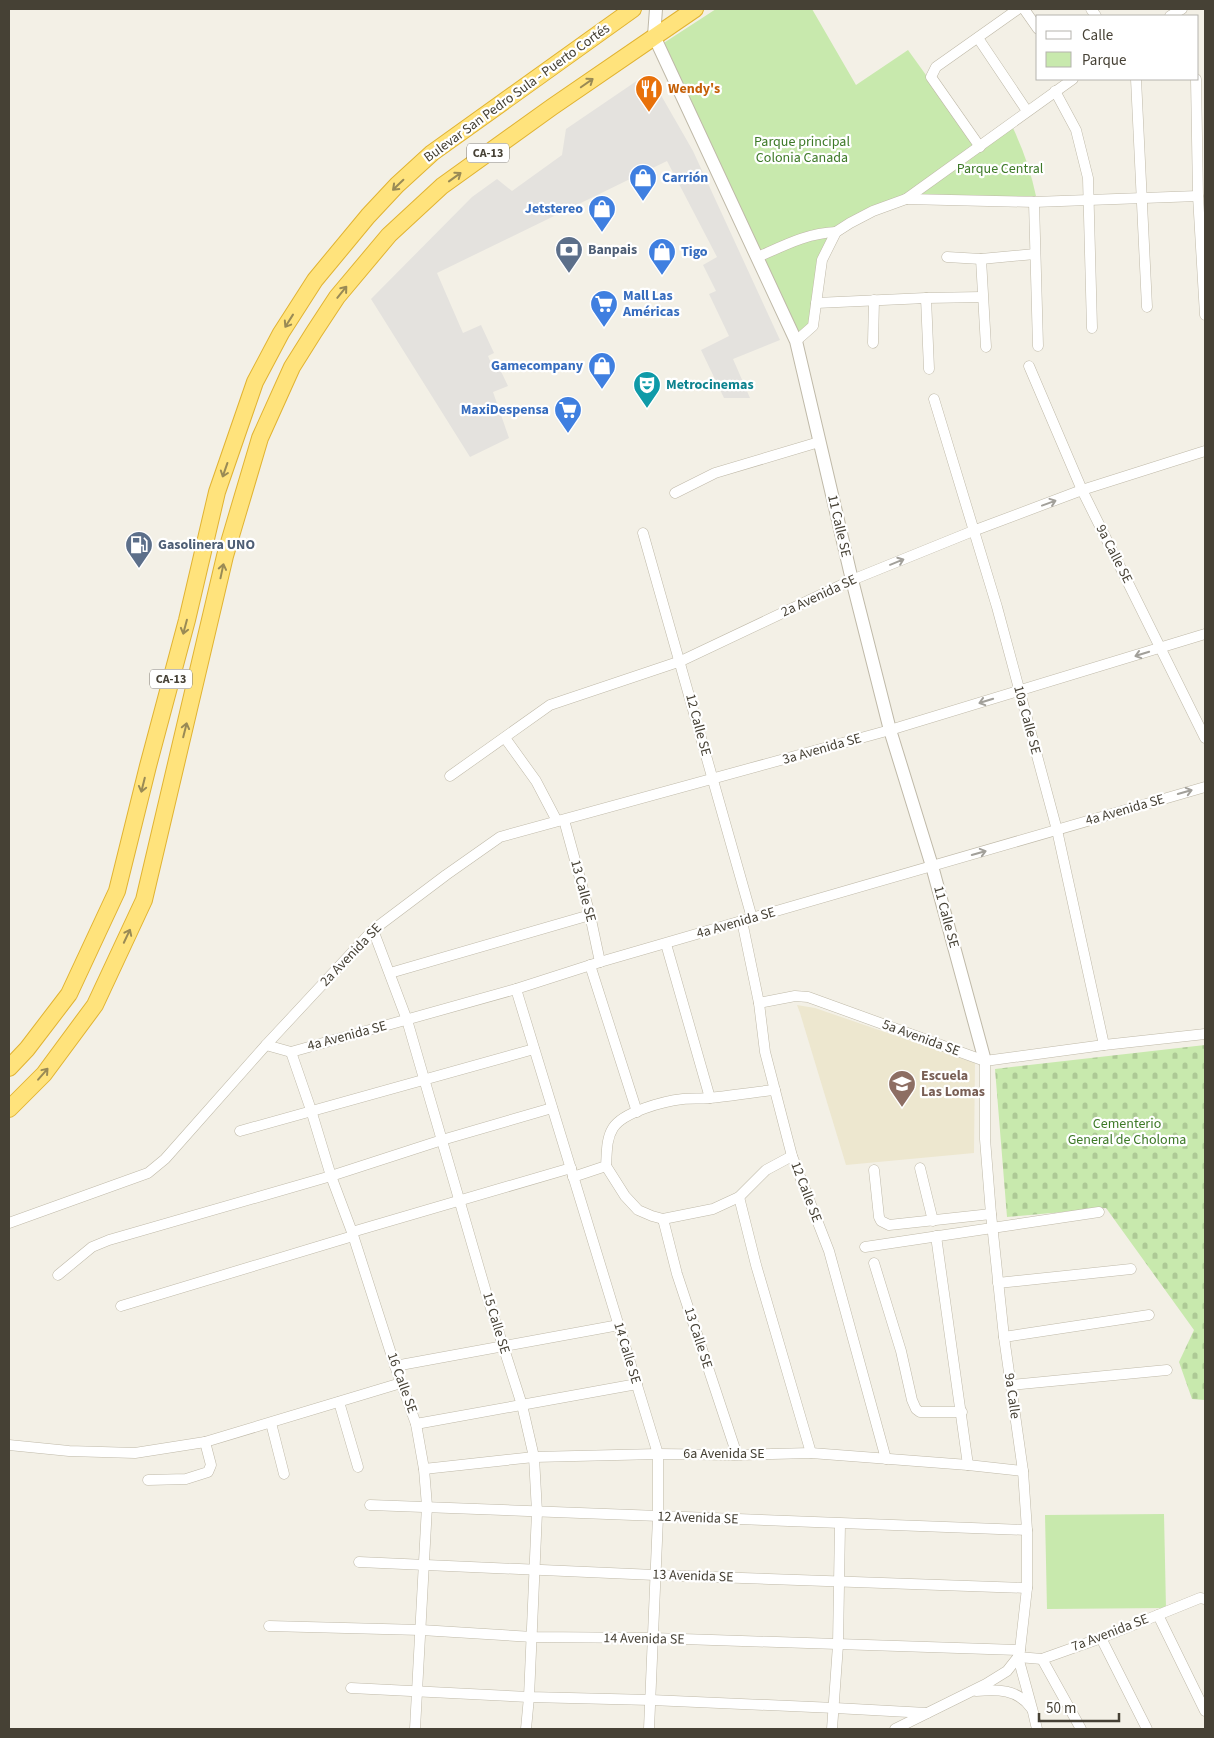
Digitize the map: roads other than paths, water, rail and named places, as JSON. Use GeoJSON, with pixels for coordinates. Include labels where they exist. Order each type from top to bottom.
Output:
{"type":"FeatureCollection","features":[{"type":"Feature","properties":{"kind":"highway","name":"Bulevar San Pedro Sula - Puerto Cortés"},"geometry":{"type":"LineString","coordinates":[[9,1068],[69,994],[117,891],[218,492],[255,382],[281,333],[315,280],[368,216],[397,185],[432,153],[633,9]]}},
{"type":"Feature","properties":{"kind":"highway","name":"CA-13"},"geometry":{"type":"LineString","coordinates":[[9,1109],[44,1074],[95,1005],[144,900],[225,556],[260,438],[292,367],[337,298],[389,235],[415,210],[442,186],[694,9]]}},
{"type":"Feature","properties":{"kind":"street","name":"11 Calle SE"},"geometry":{"type":"LineString","coordinates":[[656,9],[654,36],[796,341],[852,580],[890,730],[932,866],[984,1061]]}},
{"type":"Feature","properties":{"kind":"street"},"geometry":{"type":"LineString","coordinates":[[980,147],[931,77],[936,68],[1018,9]]}},
{"type":"Feature","properties":{"kind":"street"},"geometry":{"type":"LineString","coordinates":[[1024,9],[1036,27]]}},
{"type":"Feature","properties":{"kind":"street"},"geometry":{"type":"LineString","coordinates":[[978,38],[1027,111]]}},
{"type":"Feature","properties":{"kind":"street"},"geometry":{"type":"LineString","coordinates":[[758,258],[794,240],[822,233],[836,232],[874,211],[906,199],[1071,80]]}},
{"type":"Feature","properties":{"kind":"street"},"geometry":{"type":"LineString","coordinates":[[1136,80],[1147,308]]}},
{"type":"Feature","properties":{"kind":"street"},"geometry":{"type":"LineString","coordinates":[[1196,80],[1201,116],[1198,196],[1205,316]]}},
{"type":"Feature","properties":{"kind":"street"},"geometry":{"type":"LineString","coordinates":[[1055,91],[1076,130],[1088,178],[1092,328]]}},
{"type":"Feature","properties":{"kind":"street"},"geometry":{"type":"LineString","coordinates":[[906,199],[1034,202],[1198,196]]}},
{"type":"Feature","properties":{"kind":"street"},"geometry":{"type":"LineString","coordinates":[[1034,202],[1038,346]]}},
{"type":"Feature","properties":{"kind":"street"},"geometry":{"type":"LineString","coordinates":[[796,341],[813,326],[822,260],[836,232]]}},
{"type":"Feature","properties":{"kind":"street"},"geometry":{"type":"LineString","coordinates":[[947,257],[981,259],[1035,254]]}},
{"type":"Feature","properties":{"kind":"street"},"geometry":{"type":"LineString","coordinates":[[981,259],[986,347]]}},
{"type":"Feature","properties":{"kind":"street"},"geometry":{"type":"LineString","coordinates":[[816,302],[982,297]]}},
{"type":"Feature","properties":{"kind":"street"},"geometry":{"type":"LineString","coordinates":[[926,298],[929,369]]}},
{"type":"Feature","properties":{"kind":"street"},"geometry":{"type":"LineString","coordinates":[[873,344],[874,300]]}},
{"type":"Feature","properties":{"kind":"street","name":"9a Calle SE"},"geometry":{"type":"LineString","coordinates":[[1029,366],[1082,490],[1205,738]]}},
{"type":"Feature","properties":{"kind":"street","name":"10a Calle SE"},"geometry":{"type":"LineString","coordinates":[[934,399],[997,607],[1020,691],[1056,830],[1104,1045]]}},
{"type":"Feature","properties":{"kind":"street"},"geometry":{"type":"LineString","coordinates":[[675,493],[715,474],[819,442]]}},
{"type":"Feature","properties":{"kind":"street","name":"2a Avenida SE"},"geometry":{"type":"LineString","coordinates":[[450,776],[550,705],[681,661],[852,580],[973,531],[1082,490],[1205,451]]}},
{"type":"Feature","properties":{"kind":"street","name":"12 Calle SE"},"geometry":{"type":"LineString","coordinates":[[643,533],[681,661],[712,780],[752,918]]}},
{"type":"Feature","properties":{"kind":"street","name":"3a Avenida SE"},"geometry":{"type":"LineString","coordinates":[[446,875],[500,837],[890,730],[1205,634]]}},
{"type":"Feature","properties":{"kind":"street","name":"13 Calle SE"},"geometry":{"type":"LineString","coordinates":[[505,738],[536,781],[561,821],[590,916],[595,964],[637,1112]]}},
{"type":"Feature","properties":{"kind":"street","name":"4a Avenida SE"},"geometry":{"type":"LineString","coordinates":[[266,1045],[291,1052],[516,989],[595,964],[1205,787]]}},
{"type":"Feature","properties":{"kind":"street","name":"2a Avenida SE"},"geometry":{"type":"LineString","coordinates":[[9,1223],[148,1172],[165,1159],[266,1045],[373,930],[446,875]]}},
{"type":"Feature","properties":{"kind":"street"},"geometry":{"type":"LineString","coordinates":[[390,972],[590,916]]}},
{"type":"Feature","properties":{"kind":"street","name":"12 Calle SE"},"geometry":{"type":"LineString","coordinates":[[742,921],[759,1003],[765,1052],[774,1090],[792,1156],[829,1251],[886,1459]]}},
{"type":"Feature","properties":{"kind":"street","name":"15 Calle SE"},"geometry":{"type":"LineString","coordinates":[[373,930],[407,1020],[502,1347],[522,1405],[534,1458],[537,1512],[530,1697],[526,1729]]}},
{"type":"Feature","properties":{"kind":"street"},"geometry":{"type":"LineString","coordinates":[[666,944],[710,1098]]}},
{"type":"Feature","properties":{"kind":"street","name":"14 Calle SE"},"geometry":{"type":"LineString","coordinates":[[516,989],[658,1454],[658,1517],[654,1575],[649,1729]]}},
{"type":"Feature","properties":{"kind":"street","name":"5a Avenida SE"},"geometry":{"type":"LineString","coordinates":[[759,1003],[795,996],[808,998],[984,1061],[1205,1034]]}},
{"type":"Feature","properties":{"kind":"street"},"geometry":{"type":"LineString","coordinates":[[240,1131],[534,1049]]}},
{"type":"Feature","properties":{"kind":"street","name":"16 Calle SE"},"geometry":{"type":"LineString","coordinates":[[291,1052],[312,1110],[331,1176],[416,1424],[424,1469],[427,1506],[415,1729]]}},
{"type":"Feature","properties":{"kind":"street","name":"9a Calle"},"geometry":{"type":"LineString","coordinates":[[984,1061],[985,1139],[991,1214],[1004,1337],[1023,1471],[1027,1530],[1026,1588],[1019,1654],[1036,1729]]}},
{"type":"Feature","properties":{"kind":"street"},"geometry":{"type":"LineString","coordinates":[[774,1090],[710,1098],[681,1099],[653,1105],[623,1118],[613,1128],[607,1144],[606,1166],[625,1196],[638,1210],[663,1219],[714,1209],[739,1197],[766,1170],[792,1156]]}},
{"type":"Feature","properties":{"kind":"street"},"geometry":{"type":"LineString","coordinates":[[58,1275],[92,1247],[109,1240],[331,1176],[442,1140],[552,1108]]}},
{"type":"Feature","properties":{"kind":"street"},"geometry":{"type":"LineString","coordinates":[[121,1306],[460,1200],[572,1172],[606,1166]]}},
{"type":"Feature","properties":{"kind":"street"},"geometry":{"type":"LineString","coordinates":[[920,1168],[933,1221]]}},
{"type":"Feature","properties":{"kind":"street"},"geometry":{"type":"LineString","coordinates":[[874,1170],[879,1217],[881,1221],[889,1225],[991,1214]]}},
{"type":"Feature","properties":{"kind":"street"},"geometry":{"type":"LineString","coordinates":[[739,1197],[756,1265],[812,1453]]}},
{"type":"Feature","properties":{"kind":"street"},"geometry":{"type":"LineString","coordinates":[[865,1247],[1098,1212]]}},
{"type":"Feature","properties":{"kind":"street","name":"13 Calle SE"},"geometry":{"type":"LineString","coordinates":[[663,1219],[677,1274],[737,1455]]}},
{"type":"Feature","properties":{"kind":"street"},"geometry":{"type":"LineString","coordinates":[[936,1236],[968,1465]]}},
{"type":"Feature","properties":{"kind":"street"},"geometry":{"type":"LineString","coordinates":[[874,1263],[892,1318],[912,1400],[916,1409],[922,1413],[962,1412]]}},
{"type":"Feature","properties":{"kind":"street"},"geometry":{"type":"LineString","coordinates":[[998,1283],[1131,1269]]}},
{"type":"Feature","properties":{"kind":"street"},"geometry":{"type":"LineString","coordinates":[[1004,1337],[1149,1315]]}},
{"type":"Feature","properties":{"kind":"street"},"geometry":{"type":"LineString","coordinates":[[395,1366],[619,1325]]}},
{"type":"Feature","properties":{"kind":"street"},"geometry":{"type":"LineString","coordinates":[[1010,1385],[1167,1370]]}},
{"type":"Feature","properties":{"kind":"street"},"geometry":{"type":"LineString","coordinates":[[9,1446],[68,1451],[135,1453],[204,1442],[401,1383]]}},
{"type":"Feature","properties":{"kind":"street"},"geometry":{"type":"LineString","coordinates":[[416,1424],[637,1384]]}},
{"type":"Feature","properties":{"kind":"street"},"geometry":{"type":"LineString","coordinates":[[340,1402],[358,1467]]}},
{"type":"Feature","properties":{"kind":"street"},"geometry":{"type":"LineString","coordinates":[[270,1423],[284,1474]]}},
{"type":"Feature","properties":{"kind":"street"},"geometry":{"type":"LineString","coordinates":[[148,1480],[186,1478],[208,1472],[211,1465],[204,1442]]}},
{"type":"Feature","properties":{"kind":"street","name":"6a Avenida SE"},"geometry":{"type":"LineString","coordinates":[[424,1469],[534,1458],[658,1454],[737,1455],[812,1453],[1023,1471]]}},
{"type":"Feature","properties":{"kind":"street","name":"12 Avenida SE"},"geometry":{"type":"LineString","coordinates":[[370,1505],[1027,1530]]}},
{"type":"Feature","properties":{"kind":"street"},"geometry":{"type":"LineString","coordinates":[[832,1729],[838,1645],[840,1524]]}},
{"type":"Feature","properties":{"kind":"street","name":"13 Avenida SE"},"geometry":{"type":"LineString","coordinates":[[359,1562],[1026,1588]]}},
{"type":"Feature","properties":{"kind":"street","name":"7a Avenida SE"},"geometry":{"type":"LineString","coordinates":[[1019,1654],[1042,1658],[1101,1638],[1203,1598]]}},
{"type":"Feature","properties":{"kind":"street"},"geometry":{"type":"LineString","coordinates":[[1158,1615],[1205,1711]]}},
{"type":"Feature","properties":{"kind":"street","name":"14 Avenida SE"},"geometry":{"type":"LineString","coordinates":[[269,1626],[421,1630],[532,1637],[653,1638],[1019,1654]]}},
{"type":"Feature","properties":{"kind":"street"},"geometry":{"type":"LineString","coordinates":[[1101,1638],[1147,1729]]}},
{"type":"Feature","properties":{"kind":"street"},"geometry":{"type":"LineString","coordinates":[[895,1729],[970,1692],[1007,1671],[1019,1654]]}},
{"type":"Feature","properties":{"kind":"street"},"geometry":{"type":"LineString","coordinates":[[1042,1658],[1082,1729]]}},
{"type":"Feature","properties":{"kind":"street"},"geometry":{"type":"LineString","coordinates":[[351,1688],[927,1713]]}},
{"type":"Feature","properties":{"kind":"street"},"geometry":{"type":"LineString","coordinates":[[970,1692],[998,1690],[1011,1692],[1024,1700],[1033,1712]]}},
{"type":"Feature","properties":{"kind":"place","name":"Wendy's"},"geometry":{"type":"Point","coordinates":[649,113]}},
{"type":"Feature","properties":{"kind":"place","name":"Carrión"},"geometry":{"type":"Point","coordinates":[643,202]}},
{"type":"Feature","properties":{"kind":"place","name":"Jetstereo"},"geometry":{"type":"Point","coordinates":[602,233]}},
{"type":"Feature","properties":{"kind":"place","name":"Banpais"},"geometry":{"type":"Point","coordinates":[569,274]}},
{"type":"Feature","properties":{"kind":"place","name":"Tigo"},"geometry":{"type":"Point","coordinates":[662,276]}},
{"type":"Feature","properties":{"kind":"place","name":"Mall Las Américas"},"geometry":{"type":"Point","coordinates":[604,328]}},
{"type":"Feature","properties":{"kind":"place","name":"Gamecompany"},"geometry":{"type":"Point","coordinates":[602,390]}},
{"type":"Feature","properties":{"kind":"place","name":"Metrocinemas"},"geometry":{"type":"Point","coordinates":[647,409]}},
{"type":"Feature","properties":{"kind":"place","name":"MaxiDespensa"},"geometry":{"type":"Point","coordinates":[568,434]}},
{"type":"Feature","properties":{"kind":"place","name":"Gasolinera UNO"},"geometry":{"type":"Point","coordinates":[139,569]}},
{"type":"Feature","properties":{"kind":"place","name":"Escuela Las Lomas"},"geometry":{"type":"Point","coordinates":[902,1108]}},
{"type":"Feature","properties":{"kind":"park label","name":"Parque principal Colonia Canada"},"geometry":{"type":"Point","coordinates":[802,150]}},
{"type":"Feature","properties":{"kind":"park label","name":"Parque Central"},"geometry":{"type":"Point","coordinates":[1000,169]}},
{"type":"Feature","properties":{"kind":"park label","name":"Cementerio General de Choloma"},"geometry":{"type":"Point","coordinates":[1127,1132]}}]}
